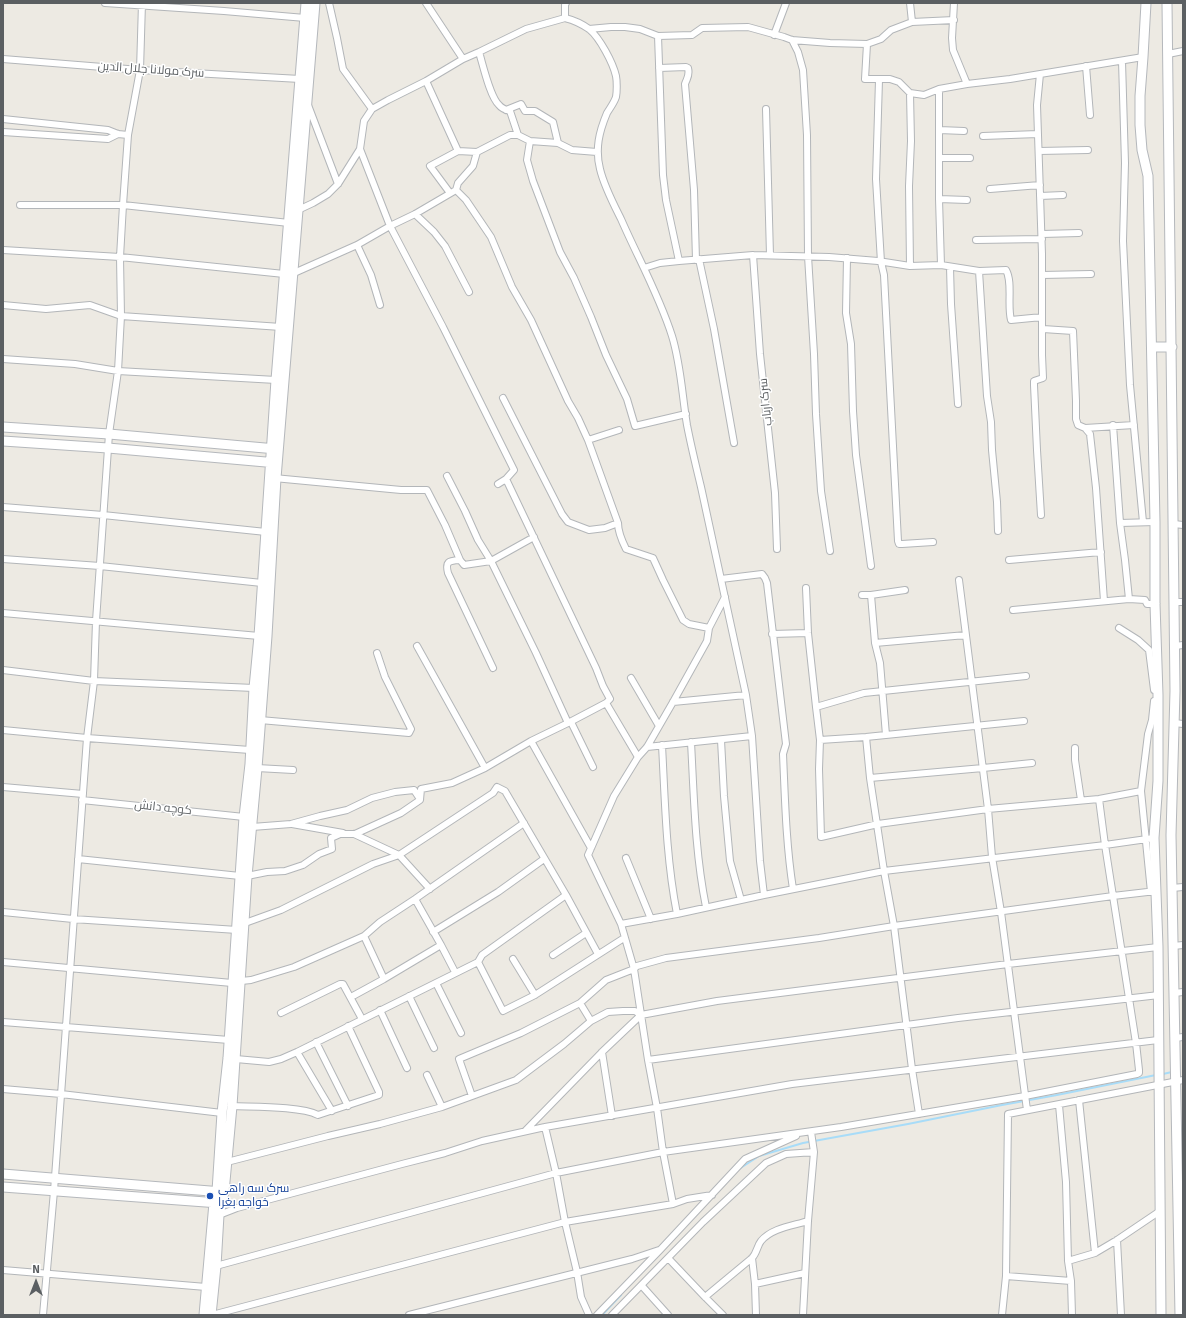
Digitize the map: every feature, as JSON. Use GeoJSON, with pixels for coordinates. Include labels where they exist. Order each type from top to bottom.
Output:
{"type":"FeatureCollection","features":[{"type":"Feature","properties":{"kind":"main road"},"geometry":{"type":"LineString","coordinates":[[275,449],[276,380],[280,327],[298,210],[303,103],[300,79],[306,3]]}},
{"type":"Feature","properties":{"kind":"main road"},"geometry":{"type":"LineString","coordinates":[[204,1315],[206,1287],[218,1203],[227,1162],[236,1059],[237,930],[252,827],[257,768],[273,478],[289,274],[289,223],[315,3]]}},
{"type":"Feature","properties":{"kind":"main road"},"geometry":{"type":"LineString","coordinates":[[1146,3],[1144,57],[1140,96],[1140,125],[1142,150],[1148,176],[1152,347],[1158,781],[1150,839],[1158,947],[1161,1315]]}},
{"type":"Feature","properties":{"kind":"main road"},"geometry":{"type":"LineString","coordinates":[[1167,3],[1172,347],[1179,602],[1179,724],[1171,835],[1173,946],[1178,993],[1179,1037],[1175,1062],[1179,1081],[1176,1097],[1180,1200],[1178,1243],[1180,1315]]}},
{"type":"Feature","properties":{"kind":"main road"},"geometry":{"type":"LineString","coordinates":[[1152,347],[1172,347]]}},
{"type":"Feature","properties":{"kind":"main road"},"geometry":{"type":"LineString","coordinates":[[3,427],[109,434],[275,449]]}},
{"type":"Feature","properties":{"kind":"main road"},"geometry":{"type":"LineString","coordinates":[[3,441],[108,448],[274,463]]}},
{"type":"Feature","properties":{"kind":"main road"},"geometry":{"type":"LineString","coordinates":[[220,1192],[222,1113],[229,1040],[245,923],[244,817],[266,532],[273,478]]}},
{"type":"Feature","properties":{"kind":"main road"},"geometry":{"type":"LineString","coordinates":[[1159,1058],[1162,1064],[1168,1065],[1175,1062]]}},
{"type":"Feature","properties":{"kind":"main road"},"geometry":{"type":"LineString","coordinates":[[1159,1096],[1167,1090],[1172,1092],[1176,1097]]}},
{"type":"Feature","properties":{"kind":"main road"},"geometry":{"type":"LineString","coordinates":[[3,1174],[220,1192]]}},
{"type":"Feature","properties":{"kind":"main road"},"geometry":{"type":"LineString","coordinates":[[3,1187],[218,1203]]}},
{"type":"Feature","properties":{"kind":"main road"},"geometry":{"type":"LineString","coordinates":[[212,1315],[219,1215],[218,1203]]}},
{"type":"Feature","properties":{"kind":"street"},"geometry":{"type":"LineString","coordinates":[[105,3],[142,4],[305,18]]}},
{"type":"Feature","properties":{"kind":"street"},"geometry":{"type":"LineString","coordinates":[[329,3],[343,69],[372,109]]}},
{"type":"Feature","properties":{"kind":"street"},"geometry":{"type":"LineString","coordinates":[[426,3],[463,59]]}},
{"type":"Feature","properties":{"kind":"street"},"geometry":{"type":"LineString","coordinates":[[565,18],[566,3]]}},
{"type":"Feature","properties":{"kind":"street"},"geometry":{"type":"LineString","coordinates":[[774,35],[786,3]]}},
{"type":"Feature","properties":{"kind":"street"},"geometry":{"type":"LineString","coordinates":[[910,3],[912,22]]}},
{"type":"Feature","properties":{"kind":"street"},"geometry":{"type":"LineString","coordinates":[[954,3],[952,38],[953,50],[967,84]]}},
{"type":"Feature","properties":{"kind":"street"},"geometry":{"type":"LineString","coordinates":[[43,1315],[55,1178],[87,738],[94,681],[96,621],[109,434],[118,370],[121,316],[120,257],[128,134],[140,70],[142,4]]}},
{"type":"Feature","properties":{"kind":"street"},"geometry":{"type":"LineString","coordinates":[[298,210],[328,194],[338,184],[360,149],[364,121],[372,109],[426,81],[463,59],[526,29],[565,18],[573,20],[589,30],[598,38],[609,58],[616,77],[616,97],[600,131],[597,152],[600,170],[632,246],[657,297],[672,336],[683,391],[693,458],[701,487],[746,695],[752,736],[760,861],[764,895]]}},
{"type":"Feature","properties":{"kind":"street"},"geometry":{"type":"LineString","coordinates":[[589,30],[624,27],[640,29],[658,36],[692,36],[702,28],[748,27],[792,40],[867,44],[881,39],[891,30],[912,22],[954,20]]}},
{"type":"Feature","properties":{"kind":"street"},"geometry":{"type":"LineString","coordinates":[[658,36],[663,175],[666,200],[679,261]]}},
{"type":"Feature","properties":{"kind":"street"},"geometry":{"type":"LineString","coordinates":[[792,40],[798,52],[803,70],[807,135],[808,256],[821,492],[830,551]]}},
{"type":"Feature","properties":{"kind":"street"},"geometry":{"type":"LineString","coordinates":[[867,44],[865,79],[890,80],[899,82],[910,93],[924,95],[939,89],[967,84],[1010,79],[1144,57]]}},
{"type":"Feature","properties":{"kind":"street"},"geometry":{"type":"LineString","coordinates":[[1168,54],[1183,51]]}},
{"type":"Feature","properties":{"kind":"street"},"geometry":{"type":"LineString","coordinates":[[479,52],[493,96],[498,104],[510,111],[518,135]]}},
{"type":"Feature","properties":{"kind":"street","name":"سرک مولانا جلال الدین"},"geometry":{"type":"LineString","coordinates":[[3,59],[140,70],[300,79]]}},
{"type":"Feature","properties":{"kind":"street"},"geometry":{"type":"LineString","coordinates":[[1122,61],[1125,163],[1123,241],[1130,385],[1143,522]]}},
{"type":"Feature","properties":{"kind":"street"},"geometry":{"type":"LineString","coordinates":[[1086,66],[1090,115]]}},
{"type":"Feature","properties":{"kind":"street"},"geometry":{"type":"LineString","coordinates":[[659,68],[686,67],[689,70],[689,78],[685,84],[698,260],[714,329],[734,443]]}},
{"type":"Feature","properties":{"kind":"street"},"geometry":{"type":"LineString","coordinates":[[1040,74],[1037,105],[1042,237],[1043,378],[1034,381],[1034,385],[1041,515]]}},
{"type":"Feature","properties":{"kind":"street"},"geometry":{"type":"LineString","coordinates":[[879,80],[876,179],[881,262],[884,283],[898,541],[899,544],[933,542]]}},
{"type":"Feature","properties":{"kind":"street"},"geometry":{"type":"LineString","coordinates":[[426,81],[458,151]]}},
{"type":"Feature","properties":{"kind":"street"},"geometry":{"type":"LineString","coordinates":[[939,89],[939,199],[941,265]]}},
{"type":"Feature","properties":{"kind":"street"},"geometry":{"type":"LineString","coordinates":[[910,93],[910,266]]}},
{"type":"Feature","properties":{"kind":"street"},"geometry":{"type":"LineString","coordinates":[[303,103],[338,184]]}},
{"type":"Feature","properties":{"kind":"street"},"geometry":{"type":"LineString","coordinates":[[506,110],[521,104],[525,111],[535,111],[553,122],[558,143]]}},
{"type":"Feature","properties":{"kind":"street"},"geometry":{"type":"LineString","coordinates":[[766,109],[770,255]]}},
{"type":"Feature","properties":{"kind":"street"},"geometry":{"type":"LineString","coordinates":[[3,119],[108,130],[118,134],[128,134]]}},
{"type":"Feature","properties":{"kind":"street"},"geometry":{"type":"LineString","coordinates":[[939,130],[964,131]]}},
{"type":"Feature","properties":{"kind":"street"},"geometry":{"type":"LineString","coordinates":[[3,132],[108,139],[118,134]]}},
{"type":"Feature","properties":{"kind":"street"},"geometry":{"type":"LineString","coordinates":[[983,136],[1038,134]]}},
{"type":"Feature","properties":{"kind":"street"},"geometry":{"type":"LineString","coordinates":[[597,152],[572,150],[558,143],[530,141],[518,135],[510,135],[477,152],[458,151],[430,166],[453,192],[466,200],[491,237],[512,287],[531,320],[588,440],[626,549],[653,558],[683,620],[689,624],[709,628]]}},
{"type":"Feature","properties":{"kind":"street"},"geometry":{"type":"LineString","coordinates":[[530,141],[527,160],[533,181],[560,252],[574,278],[606,355],[627,399],[635,426],[686,414]]}},
{"type":"Feature","properties":{"kind":"street"},"geometry":{"type":"LineString","coordinates":[[360,149],[390,226],[443,327],[514,470],[506,479],[498,484]]}},
{"type":"Feature","properties":{"kind":"street"},"geometry":{"type":"LineString","coordinates":[[1039,151],[1088,150]]}},
{"type":"Feature","properties":{"kind":"street"},"geometry":{"type":"LineString","coordinates":[[3,250],[120,257],[289,274],[358,245],[453,192],[458,183],[473,166],[477,152]]}},
{"type":"Feature","properties":{"kind":"street"},"geometry":{"type":"LineString","coordinates":[[939,158],[970,158]]}},
{"type":"Feature","properties":{"kind":"street"},"geometry":{"type":"LineString","coordinates":[[990,189],[1040,185]]}},
{"type":"Feature","properties":{"kind":"street"},"geometry":{"type":"LineString","coordinates":[[1040,196],[1063,195]]}},
{"type":"Feature","properties":{"kind":"street"},"geometry":{"type":"LineString","coordinates":[[939,199],[967,200]]}},
{"type":"Feature","properties":{"kind":"street"},"geometry":{"type":"LineString","coordinates":[[20,205],[123,205],[289,223]]}},
{"type":"Feature","properties":{"kind":"street"},"geometry":{"type":"LineString","coordinates":[[415,214],[434,232],[445,246],[469,292]]}},
{"type":"Feature","properties":{"kind":"street"},"geometry":{"type":"LineString","coordinates":[[976,240],[1042,237],[1079,233]]}},
{"type":"Feature","properties":{"kind":"street"},"geometry":{"type":"LineString","coordinates":[[358,245],[371,275],[380,305]]}},
{"type":"Feature","properties":{"kind":"street","name":"سرک ارباب"},"geometry":{"type":"LineString","coordinates":[[753,255],[760,354],[775,493],[776,549]]}},
{"type":"Feature","properties":{"kind":"street"},"geometry":{"type":"LineString","coordinates":[[644,268],[660,263],[679,261],[770,255],[847,258],[910,266],[941,265],[979,271],[1004,270],[1007,271],[1009,281],[1011,320],[1042,317]]}},
{"type":"Feature","properties":{"kind":"street"},"geometry":{"type":"LineString","coordinates":[[847,258],[846,313],[850,344],[856,455],[871,566]]}},
{"type":"Feature","properties":{"kind":"street"},"geometry":{"type":"LineString","coordinates":[[950,267],[958,404]]}},
{"type":"Feature","properties":{"kind":"street"},"geometry":{"type":"LineString","coordinates":[[979,271],[998,531]]}},
{"type":"Feature","properties":{"kind":"street"},"geometry":{"type":"LineString","coordinates":[[1042,275],[1091,274]]}},
{"type":"Feature","properties":{"kind":"street"},"geometry":{"type":"LineString","coordinates":[[3,305],[46,309],[90,305],[121,316],[280,327]]}},
{"type":"Feature","properties":{"kind":"street"},"geometry":{"type":"LineString","coordinates":[[1043,329],[1073,331],[1076,418],[1078,425],[1085,428],[1090,434],[1104,601]]}},
{"type":"Feature","properties":{"kind":"street"},"geometry":{"type":"LineString","coordinates":[[3,359],[75,364],[118,370],[276,380]]}},
{"type":"Feature","properties":{"kind":"street"},"geometry":{"type":"LineString","coordinates":[[503,398],[562,514],[568,522],[589,530],[605,528],[618,523]]}},
{"type":"Feature","properties":{"kind":"street"},"geometry":{"type":"LineString","coordinates":[[1085,428],[1114,425],[1134,425]]}},
{"type":"Feature","properties":{"kind":"street"},"geometry":{"type":"LineString","coordinates":[[1114,425],[1120,523],[1126,560],[1129,599]]}},
{"type":"Feature","properties":{"kind":"street"},"geometry":{"type":"LineString","coordinates":[[588,440],[619,430]]}},
{"type":"Feature","properties":{"kind":"street"},"geometry":{"type":"LineString","coordinates":[[447,476],[478,540],[491,561],[569,722],[593,767]]}},
{"type":"Feature","properties":{"kind":"street"},"geometry":{"type":"LineString","coordinates":[[273,478],[401,490],[427,490],[445,525],[460,560],[464,565],[491,561],[534,537]]}},
{"type":"Feature","properties":{"kind":"street"},"geometry":{"type":"LineString","coordinates":[[420,800],[421,789],[452,783],[485,768],[531,741],[606,703],[610,699],[506,479]]}},
{"type":"Feature","properties":{"kind":"street"},"geometry":{"type":"LineString","coordinates":[[3,507],[103,515],[266,532]]}},
{"type":"Feature","properties":{"kind":"street"},"geometry":{"type":"LineString","coordinates":[[1120,523],[1155,522]]}},
{"type":"Feature","properties":{"kind":"street"},"geometry":{"type":"LineString","coordinates":[[1008,560],[1100,552]]}},
{"type":"Feature","properties":{"kind":"street"},"geometry":{"type":"LineString","coordinates":[[3,559],[100,566],[262,583]]}},
{"type":"Feature","properties":{"kind":"street"},"geometry":{"type":"LineString","coordinates":[[460,560],[450,561],[446,567],[493,668]]}},
{"type":"Feature","properties":{"kind":"street"},"geometry":{"type":"LineString","coordinates":[[721,579],[762,574],[765,578],[786,744],[783,754],[788,858],[792,889]]}},
{"type":"Feature","properties":{"kind":"street"},"geometry":{"type":"LineString","coordinates":[[959,580],[988,809],[992,857],[1001,912],[1025,1102]]}},
{"type":"Feature","properties":{"kind":"street"},"geometry":{"type":"LineString","coordinates":[[806,588],[808,633],[820,740],[818,769],[821,837],[878,824],[988,809],[1099,799],[1141,791]]}},
{"type":"Feature","properties":{"kind":"street"},"geometry":{"type":"LineString","coordinates":[[862,595],[906,590]]}},
{"type":"Feature","properties":{"kind":"street"},"geometry":{"type":"LineString","coordinates":[[871,595],[875,642],[880,663],[886,735]]}},
{"type":"Feature","properties":{"kind":"street"},"geometry":{"type":"LineString","coordinates":[[673,1204],[663,1152],[634,969],[620,924],[588,855],[614,796],[659,726],[707,642],[709,628],[725,597]]}},
{"type":"Feature","properties":{"kind":"street"},"geometry":{"type":"LineString","coordinates":[[1014,610],[1129,599],[1146,600],[1147,604],[1155,604]]}},
{"type":"Feature","properties":{"kind":"street"},"geometry":{"type":"LineString","coordinates":[[3,613],[259,636]]}},
{"type":"Feature","properties":{"kind":"street"},"geometry":{"type":"LineString","coordinates":[[620,924],[677,914],[884,871],[1150,839],[1141,791],[1148,734],[1152,720],[1155,696],[1154,688],[1148,650],[1138,640],[1119,628]]}},
{"type":"Feature","properties":{"kind":"street"},"geometry":{"type":"LineString","coordinates":[[772,634],[808,633]]}},
{"type":"Feature","properties":{"kind":"street"},"geometry":{"type":"LineString","coordinates":[[875,642],[966,635]]}},
{"type":"Feature","properties":{"kind":"street"},"geometry":{"type":"LineString","coordinates":[[417,646],[485,768]]}},
{"type":"Feature","properties":{"kind":"street"},"geometry":{"type":"LineString","coordinates":[[260,720],[409,733],[411,729],[385,677],[377,653]]}},
{"type":"Feature","properties":{"kind":"street"},"geometry":{"type":"LineString","coordinates":[[3,670],[94,681],[254,688]]}},
{"type":"Feature","properties":{"kind":"street"},"geometry":{"type":"LineString","coordinates":[[816,707],[864,693],[1026,676]]}},
{"type":"Feature","properties":{"kind":"street"},"geometry":{"type":"LineString","coordinates":[[631,678],[659,726]]}},
{"type":"Feature","properties":{"kind":"street"},"geometry":{"type":"LineString","coordinates":[[673,702],[746,695]]}},
{"type":"Feature","properties":{"kind":"street"},"geometry":{"type":"LineString","coordinates":[[606,703],[638,757]]}},
{"type":"Feature","properties":{"kind":"street"},"geometry":{"type":"LineString","coordinates":[[820,740],[866,737],[1024,721]]}},
{"type":"Feature","properties":{"kind":"street"},"geometry":{"type":"LineString","coordinates":[[3,730],[250,750]]}},
{"type":"Feature","properties":{"kind":"street"},"geometry":{"type":"LineString","coordinates":[[646,747],[752,736]]}},
{"type":"Feature","properties":{"kind":"street"},"geometry":{"type":"LineString","coordinates":[[866,737],[870,778],[894,926],[919,1114]]}},
{"type":"Feature","properties":{"kind":"street"},"geometry":{"type":"LineString","coordinates":[[721,740],[730,861],[741,900]]}},
{"type":"Feature","properties":{"kind":"street"},"geometry":{"type":"LineString","coordinates":[[531,741],[591,848]]}},
{"type":"Feature","properties":{"kind":"street"},"geometry":{"type":"LineString","coordinates":[[691,742],[698,849],[701,881],[706,907]]}},
{"type":"Feature","properties":{"kind":"street"},"geometry":{"type":"LineString","coordinates":[[662,745],[667,839],[672,887],[677,914]]}},
{"type":"Feature","properties":{"kind":"street"},"geometry":{"type":"LineString","coordinates":[[1075,748],[1074,760],[1081,800]]}},
{"type":"Feature","properties":{"kind":"street"},"geometry":{"type":"LineString","coordinates":[[870,778],[1032,763]]}},
{"type":"Feature","properties":{"kind":"street"},"geometry":{"type":"LineString","coordinates":[[257,768],[293,770]]}},
{"type":"Feature","properties":{"kind":"street","name":"کوچه دانش"},"geometry":{"type":"LineString","coordinates":[[3,787],[244,817]]}},
{"type":"Feature","properties":{"kind":"street"},"geometry":{"type":"LineString","coordinates":[[245,923],[281,910],[373,864],[399,855],[492,794],[497,787],[505,791],[566,895],[598,954]]}},
{"type":"Feature","properties":{"kind":"street"},"geometry":{"type":"LineString","coordinates":[[252,827],[291,824],[347,810],[372,798],[396,792],[414,790],[420,800]]}},
{"type":"Feature","properties":{"kind":"street"},"geometry":{"type":"LineString","coordinates":[[216,1266],[556,1173],[663,1152],[811,1132],[919,1114],[1025,1102],[1139,1073],[1136,1043],[1099,799]]}},
{"type":"Feature","properties":{"kind":"street"},"geometry":{"type":"LineString","coordinates":[[78,859],[244,876],[285,870],[303,865],[319,854],[332,849],[331,838],[340,834],[355,834],[401,813],[420,800]]}},
{"type":"Feature","properties":{"kind":"street"},"geometry":{"type":"LineString","coordinates":[[3,962],[237,982],[250,980],[294,967],[364,936],[380,922],[479,856],[524,823]]}},
{"type":"Feature","properties":{"kind":"street"},"geometry":{"type":"LineString","coordinates":[[291,824],[355,834],[399,855],[430,889]]}},
{"type":"Feature","properties":{"kind":"street"},"geometry":{"type":"LineString","coordinates":[[626,858],[651,919]]}},
{"type":"Feature","properties":{"kind":"street"},"geometry":{"type":"LineString","coordinates":[[433,932],[498,892],[544,859]]}},
{"type":"Feature","properties":{"kind":"street"},"geometry":{"type":"LineString","coordinates":[[1172,888],[1183,887]]}},
{"type":"Feature","properties":{"kind":"street"},"geometry":{"type":"LineString","coordinates":[[472,1096],[459,1060],[521,1033],[580,1003],[606,980],[634,969],[637,966],[666,958],[811,940],[894,926],[1113,896],[1154,892]]}},
{"type":"Feature","properties":{"kind":"street"},"geometry":{"type":"LineString","coordinates":[[236,1059],[269,1062],[281,1059],[436,983],[455,972],[478,962],[482,954],[566,895]]}},
{"type":"Feature","properties":{"kind":"street"},"geometry":{"type":"LineString","coordinates":[[415,899],[455,972]]}},
{"type":"Feature","properties":{"kind":"street"},"geometry":{"type":"LineString","coordinates":[[3,912],[73,919],[237,930]]}},
{"type":"Feature","properties":{"kind":"street"},"geometry":{"type":"LineString","coordinates":[[553,955],[586,933]]}},
{"type":"Feature","properties":{"kind":"street"},"geometry":{"type":"LineString","coordinates":[[364,936],[384,979]]}},
{"type":"Feature","properties":{"kind":"street"},"geometry":{"type":"LineString","coordinates":[[478,962],[504,1011],[535,995],[624,938]]}},
{"type":"Feature","properties":{"kind":"street"},"geometry":{"type":"LineString","coordinates":[[351,997],[441,945]]}},
{"type":"Feature","properties":{"kind":"street"},"geometry":{"type":"LineString","coordinates":[[1173,946],[1183,945]]}},
{"type":"Feature","properties":{"kind":"street"},"geometry":{"type":"LineString","coordinates":[[526,1131],[602,1052],[641,1015],[717,1001],[1008,964],[1158,947]]}},
{"type":"Feature","properties":{"kind":"street"},"geometry":{"type":"LineString","coordinates":[[513,959],[535,995]]}},
{"type":"Feature","properties":{"kind":"street"},"geometry":{"type":"LineString","coordinates":[[436,983],[461,1033]]}},
{"type":"Feature","properties":{"kind":"street"},"geometry":{"type":"LineString","coordinates":[[280,1013],[340,984],[344,985],[362,1019]]}},
{"type":"Feature","properties":{"kind":"street"},"geometry":{"type":"LineString","coordinates":[[648,1060],[906,1024],[1159,995]]}},
{"type":"Feature","properties":{"kind":"street"},"geometry":{"type":"LineString","coordinates":[[409,996],[434,1048]]}},
{"type":"Feature","properties":{"kind":"street"},"geometry":{"type":"LineString","coordinates":[[580,1003],[591,1021]]}},
{"type":"Feature","properties":{"kind":"street"},"geometry":{"type":"LineString","coordinates":[[380,1010],[407,1068]]}},
{"type":"Feature","properties":{"kind":"street"},"geometry":{"type":"LineString","coordinates":[[227,1162],[442,1107],[516,1080],[564,1044],[591,1021],[608,1012],[635,1011],[641,1015]]}},
{"type":"Feature","properties":{"kind":"street"},"geometry":{"type":"LineString","coordinates":[[3,1022],[229,1040]]}},
{"type":"Feature","properties":{"kind":"street"},"geometry":{"type":"LineString","coordinates":[[232,1106],[290,1109],[312,1112],[318,1115],[380,1094],[348,1026]]}},
{"type":"Feature","properties":{"kind":"street"},"geometry":{"type":"LineString","coordinates":[[219,1215],[237,1208],[445,1153],[482,1141],[545,1127],[792,1084],[1158,1040]]}},
{"type":"Feature","properties":{"kind":"street"},"geometry":{"type":"LineString","coordinates":[[316,1042],[348,1106]]}},
{"type":"Feature","properties":{"kind":"street"},"geometry":{"type":"LineString","coordinates":[[297,1052],[332,1111]]}},
{"type":"Feature","properties":{"kind":"street"},"geometry":{"type":"LineString","coordinates":[[602,1052],[612,1116]]}},
{"type":"Feature","properties":{"kind":"street"},"geometry":{"type":"LineString","coordinates":[[427,1075],[442,1107]]}},
{"type":"Feature","properties":{"kind":"street"},"geometry":{"type":"LineString","coordinates":[[1002,1315],[1006,1276],[1008,1114],[1025,1102],[1059,1105],[1179,1081]]}},
{"type":"Feature","properties":{"kind":"street"},"geometry":{"type":"LineString","coordinates":[[3,1090],[61,1094],[222,1113]]}},
{"type":"Feature","properties":{"kind":"street"},"geometry":{"type":"LineString","coordinates":[[1079,1100],[1096,1253]]}},
{"type":"Feature","properties":{"kind":"street"},"geometry":{"type":"LineString","coordinates":[[1059,1105],[1066,1182],[1068,1261],[1071,1281],[1072,1315]]}},
{"type":"Feature","properties":{"kind":"street"},"geometry":{"type":"LineString","coordinates":[[545,1127],[577,1272],[581,1297],[589,1315]]}},
{"type":"Feature","properties":{"kind":"street"},"geometry":{"type":"LineString","coordinates":[[803,1315],[808,1222],[814,1152],[811,1132]]}},
{"type":"Feature","properties":{"kind":"street"},"geometry":{"type":"LineString","coordinates":[[597,1315],[745,1159],[762,1150],[803,1133]]}},
{"type":"Feature","properties":{"kind":"street"},"geometry":{"type":"LineString","coordinates":[[612,1315],[703,1222],[766,1163],[786,1154],[814,1152]]}},
{"type":"Feature","properties":{"kind":"street"},"geometry":{"type":"LineString","coordinates":[[212,1315],[566,1222],[673,1204],[687,1199],[712,1195]]}},
{"type":"Feature","properties":{"kind":"street"},"geometry":{"type":"LineString","coordinates":[[1068,1261],[1096,1253],[1160,1211]]}},
{"type":"Feature","properties":{"kind":"street"},"geometry":{"type":"LineString","coordinates":[[705,1297],[756,1254],[760,1241],[776,1230],[808,1222]]}},
{"type":"Feature","properties":{"kind":"street"},"geometry":{"type":"LineString","coordinates":[[1117,1240],[1121,1315]]}},
{"type":"Feature","properties":{"kind":"street"},"geometry":{"type":"LineString","coordinates":[[1178,1243],[1183,1257]]}},
{"type":"Feature","properties":{"kind":"street"},"geometry":{"type":"LineString","coordinates":[[409,1315],[632,1259],[660,1250]]}},
{"type":"Feature","properties":{"kind":"street"},"geometry":{"type":"LineString","coordinates":[[668,1258],[723,1315]]}},
{"type":"Feature","properties":{"kind":"street"},"geometry":{"type":"LineString","coordinates":[[752,1258],[756,1315]]}},
{"type":"Feature","properties":{"kind":"street"},"geometry":{"type":"LineString","coordinates":[[3,1270],[206,1287]]}},
{"type":"Feature","properties":{"kind":"street"},"geometry":{"type":"LineString","coordinates":[[755,1284],[805,1273]]}},
{"type":"Feature","properties":{"kind":"street"},"geometry":{"type":"LineString","coordinates":[[1006,1276],[1071,1281]]}},
{"type":"Feature","properties":{"kind":"street"},"geometry":{"type":"LineString","coordinates":[[642,1286],[668,1315]]}},
{"type":"Feature","properties":{"kind":"waterway"},"geometry":{"type":"LineString","coordinates":[[1163,1074],[1172,1072]]}},
{"type":"Feature","properties":{"kind":"waterway"},"geometry":{"type":"LineString","coordinates":[[739,1169],[759,1156],[803,1143],[908,1124],[1156,1075]]}},
{"type":"Feature","properties":{"kind":"waterway"},"geometry":{"type":"LineString","coordinates":[[602,1315],[621,1295]]}},
{"type":"Feature","properties":{"kind":"place","name":"سرک سه راهی خواجه بغرا"},"geometry":{"type":"Point","coordinates":[210,1196]}}]}
